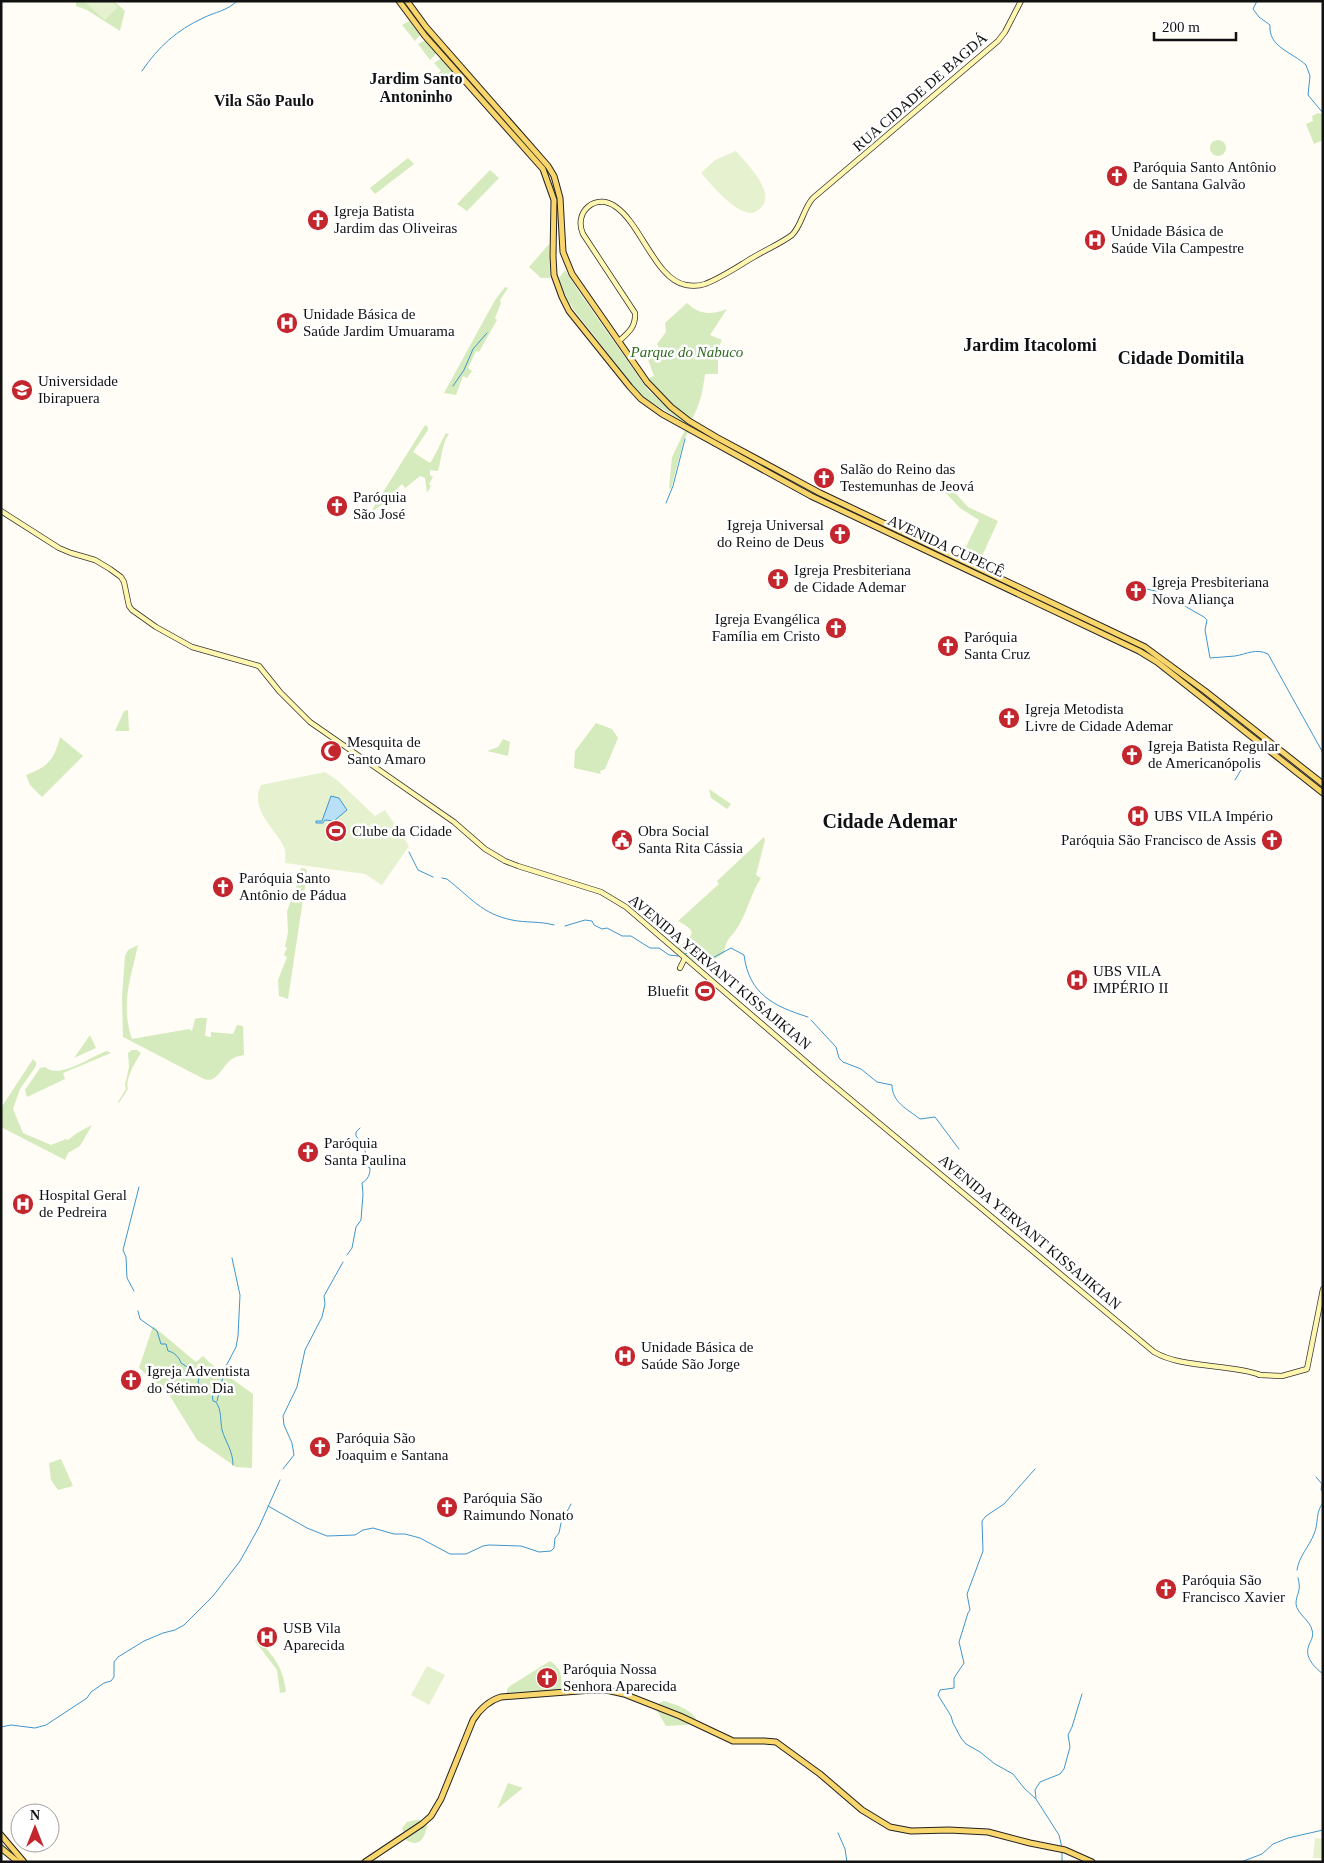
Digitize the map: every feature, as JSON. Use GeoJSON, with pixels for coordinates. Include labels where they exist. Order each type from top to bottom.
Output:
{"type":"FeatureCollection","features":[{"type":"Feature","properties":{"kind":"main road","name":"AVENIDA CUPECÊ"},"geometry":{"type":"LineString","coordinates":[[399,1],[425,36],[543,169],[554,200],[554,275],[562,297],[570,311],[630,387],[652,408],[811,496],[1139,650],[1323,793]]}},
{"type":"Feature","properties":{"kind":"main road","name":"AVENIDA CUPECÊ"},"geometry":{"type":"LineString","coordinates":[[407,1],[426,27],[548,166],[554,176],[560,198],[562,242],[566,263],[574,278],[654,390],[679,413],[705,430],[825,496],[1145,647],[1323,784]]}},
{"type":"Feature","properties":{"kind":"main road","name":"RUA CIDADE DE BAGDÁ"},"geometry":{"type":"LineString","coordinates":[[618,341],[631,330],[635,321],[634,313],[581,229],[581,215],[589,205],[601,201],[617,207],[668,276],[682,284],[696,286],[708,282],[790,237],[798,228],[808,205],[998,41],[1006,32],[1021,1]]}},
{"type":"Feature","properties":{"kind":"main road","name":"AVENIDA YERVANT KISSAJIKIAN"},"geometry":{"type":"LineString","coordinates":[[1,510],[59,548],[71,554],[95,560],[121,577],[124,582],[129,606],[156,627],[192,647],[259,666],[280,692],[310,722],[454,822],[486,850],[505,861],[605,894],[626,907],[820,1074],[1143,1344],[1160,1355],[1212,1367],[1261,1375],[1282,1376],[1307,1369],[1323,1289]]}},
{"type":"Feature","properties":{"kind":"main road"},"geometry":{"type":"LineString","coordinates":[[680,968],[685,958]]}},
{"type":"Feature","properties":{"kind":"main road"},"geometry":{"type":"LineString","coordinates":[[365,1862],[431,1816],[473,1720],[487,1703],[501,1697],[592,1690],[606,1690],[637,1699],[733,1741],[764,1740],[776,1742],[862,1810],[890,1827],[911,1831],[988,1832],[1020,1841],[1062,1849],[1092,1862]]}},
{"type":"Feature","properties":{"kind":"main road"},"geometry":{"type":"LineString","coordinates":[[2,1838],[24,1862]]}},
{"type":"Feature","properties":{"kind":"main road"},"geometry":{"type":"LineString","coordinates":[[1,1848],[18,1862]]}},
{"type":"Feature","properties":{"kind":"green space"},"geometry":{"type":"Polygon","coordinates":[[[76,1],[114,1],[125,11],[120,31],[87,10],[76,6],[76,1]]]}},
{"type":"Feature","properties":{"kind":"green space"},"geometry":{"type":"Polygon","coordinates":[[[84,1],[112,1],[118,7],[105,20],[84,1]]]}},
{"type":"Feature","properties":{"kind":"green space"},"geometry":{"type":"Polygon","coordinates":[[[409,21],[420,35],[415,41],[402,25],[409,21]]]}},
{"type":"Feature","properties":{"kind":"green space"},"geometry":{"type":"Polygon","coordinates":[[[426,40],[437,53],[430,60],[418,44],[426,40]]]}},
{"type":"Feature","properties":{"kind":"green space"},"geometry":{"type":"Polygon","coordinates":[[[443,59],[453,71],[441,84],[434,76],[441,71],[434,63],[443,59]]]}},
{"type":"Feature","properties":{"kind":"green space"},"geometry":{"type":"Polygon","coordinates":[[[1318,113],[1322,114],[1323,140],[1314,144],[1306,124],[1313,121],[1312,116],[1318,113]]]}},
{"type":"Feature","properties":{"kind":"green space"},"geometry":{"type":"Polygon","coordinates":[[[1218,140],[1224,142],[1226,148],[1224,154],[1218,156],[1212,154],[1210,148],[1212,142],[1218,140]]]}},
{"type":"Feature","properties":{"kind":"green space"},"geometry":{"type":"Polygon","coordinates":[[[736,151],[755,173],[764,191],[765,200],[762,207],[753,213],[739,209],[732,204],[701,173],[715,160],[736,151]]]}},
{"type":"Feature","properties":{"kind":"green space"},"geometry":{"type":"Polygon","coordinates":[[[408,158],[414,164],[375,194],[370,188],[408,158]]]}},
{"type":"Feature","properties":{"kind":"green space"},"geometry":{"type":"Polygon","coordinates":[[[490,170],[499,178],[467,211],[457,204],[490,170]]]}},
{"type":"Feature","properties":{"kind":"green space"},"geometry":{"type":"Polygon","coordinates":[[[549,244],[550,278],[541,278],[529,267],[549,244]]]}},
{"type":"Feature","properties":{"kind":"green space"},"geometry":{"type":"Polygon","coordinates":[[[565,270],[648,390],[685,423],[640,395],[567,299],[559,278],[565,270]]]}},
{"type":"Feature","properties":{"kind":"green space"},"geometry":{"type":"Polygon","coordinates":[[[505,287],[508,288],[500,300],[501,303],[495,318],[497,320],[479,352],[476,351],[468,368],[472,371],[467,378],[463,376],[456,395],[444,393],[495,300],[505,287]]]}},
{"type":"Feature","properties":{"kind":"green space","name":"Parque do Nabuco"},"geometry":{"type":"Polygon","coordinates":[[[687,303],[696,310],[706,313],[727,309],[710,335],[722,340],[718,349],[718,374],[705,374],[701,397],[692,419],[681,412],[650,380],[649,378],[654,376],[647,357],[659,348],[657,344],[666,332],[665,323],[687,303]]]}},
{"type":"Feature","properties":{"kind":"green space"},"geometry":{"type":"Polygon","coordinates":[[[425,425],[428,427],[428,430],[413,452],[430,463],[446,433],[449,434],[443,446],[438,471],[430,470],[430,475],[433,477],[427,493],[425,478],[420,476],[405,488],[402,484],[393,493],[394,499],[387,501],[373,511],[372,510],[425,425]]]}},
{"type":"Feature","properties":{"kind":"green space"},"geometry":{"type":"Polygon","coordinates":[[[686,428],[689,430],[684,440],[671,489],[669,488],[672,457],[686,428]]]}},
{"type":"Feature","properties":{"kind":"green space"},"geometry":{"type":"Polygon","coordinates":[[[945,482],[968,507],[998,521],[978,565],[961,557],[979,520],[960,508],[940,487],[945,482]]]}},
{"type":"Feature","properties":{"kind":"green space"},"geometry":{"type":"Polygon","coordinates":[[[128,710],[129,731],[115,731],[124,711],[128,710]]]}},
{"type":"Feature","properties":{"kind":"green space"},"geometry":{"type":"Polygon","coordinates":[[[596,723],[612,729],[618,738],[605,769],[600,771],[601,774],[574,768],[575,751],[596,723]]]}},
{"type":"Feature","properties":{"kind":"green space"},"geometry":{"type":"Polygon","coordinates":[[[60,737],[83,756],[42,797],[30,785],[26,775],[40,769],[49,762],[60,737]]]}},
{"type":"Feature","properties":{"kind":"green space"},"geometry":{"type":"Polygon","coordinates":[[[503,739],[510,742],[508,756],[487,751],[498,747],[503,739]]]}},
{"type":"Feature","properties":{"kind":"green space","name":"Clube da Cidade"},"geometry":{"type":"Polygon","coordinates":[[[325,772],[337,780],[375,816],[385,810],[409,846],[382,885],[365,874],[285,863],[284,847],[260,810],[258,794],[261,785],[325,772]]]}},
{"type":"Feature","properties":{"kind":"green space"},"geometry":{"type":"Polygon","coordinates":[[[709,789],[731,804],[727,809],[711,798],[709,789]]]}},
{"type":"Feature","properties":{"kind":"green space"},"geometry":{"type":"Polygon","coordinates":[[[764,837],[765,840],[756,875],[761,878],[742,919],[728,940],[724,953],[710,962],[696,963],[678,948],[692,934],[689,928],[678,921],[719,884],[717,881],[764,837]]]}},
{"type":"Feature","properties":{"kind":"green space"},"geometry":{"type":"Polygon","coordinates":[[[301,868],[306,869],[307,873],[288,999],[279,996],[278,980],[287,957],[284,955],[287,948],[285,947],[288,932],[287,911],[301,868]]]}},
{"type":"Feature","properties":{"kind":"green space"},"geometry":{"type":"Polygon","coordinates":[[[138,945],[127,1003],[127,1014],[132,1039],[189,1029],[192,1031],[195,1019],[198,1018],[207,1018],[205,1036],[211,1037],[211,1032],[233,1034],[237,1025],[243,1026],[244,1055],[228,1062],[213,1079],[204,1079],[123,1037],[122,997],[125,956],[128,950],[138,945]]]}},
{"type":"Feature","properties":{"kind":"green space"},"geometry":{"type":"Polygon","coordinates":[[[90,1035],[96,1048],[74,1058],[90,1035]]]}},
{"type":"Feature","properties":{"kind":"green space"},"geometry":{"type":"Polygon","coordinates":[[[132,1050],[137,1050],[141,1053],[129,1076],[128,1089],[119,1103],[126,1089],[125,1085],[129,1067],[128,1053],[132,1050]]]}},
{"type":"Feature","properties":{"kind":"green space"},"geometry":{"type":"Polygon","coordinates":[[[107,1051],[111,1053],[63,1073],[65,1079],[27,1097],[25,1090],[40,1068],[45,1067],[59,1071],[67,1069],[107,1051]]]}},
{"type":"Feature","properties":{"kind":"green space"},"geometry":{"type":"Polygon","coordinates":[[[33,1059],[36,1062],[36,1066],[20,1089],[13,1109],[23,1133],[51,1145],[66,1139],[68,1140],[92,1125],[80,1146],[68,1153],[65,1160],[1,1127],[1,1108],[33,1059]]]}},
{"type":"Feature","properties":{"kind":"green space"},"geometry":{"type":"Polygon","coordinates":[[[153,1326],[196,1362],[203,1356],[253,1394],[252,1468],[236,1467],[197,1440],[168,1393],[139,1368],[153,1326]]]}},
{"type":"Feature","properties":{"kind":"green space"},"geometry":{"type":"Polygon","coordinates":[[[61,1459],[73,1486],[58,1490],[51,1480],[49,1463],[61,1459]]]}},
{"type":"Feature","properties":{"kind":"green space"},"geometry":{"type":"Polygon","coordinates":[[[258,1638],[280,1669],[286,1692],[280,1693],[277,1670],[255,1641],[258,1638]]]}},
{"type":"Feature","properties":{"kind":"green space"},"geometry":{"type":"Polygon","coordinates":[[[550,1661],[557,1667],[560,1673],[561,1690],[507,1694],[507,1689],[510,1686],[550,1661]]]}},
{"type":"Feature","properties":{"kind":"green space"},"geometry":{"type":"Polygon","coordinates":[[[427,1666],[445,1675],[429,1705],[411,1695],[427,1666]]]}},
{"type":"Feature","properties":{"kind":"green space"},"geometry":{"type":"Polygon","coordinates":[[[664,1701],[686,1710],[696,1719],[687,1725],[666,1726],[657,1711],[659,1703],[664,1701]]]}},
{"type":"Feature","properties":{"kind":"green space"},"geometry":{"type":"Polygon","coordinates":[[[508,1783],[523,1788],[497,1809],[508,1783]]]}},
{"type":"Feature","properties":{"kind":"green space"},"geometry":{"type":"Polygon","coordinates":[[[423,1820],[427,1826],[423,1838],[414,1843],[406,1840],[402,1828],[407,1822],[423,1820]]]}},
{"type":"Feature","properties":{"kind":"green space"},"geometry":{"type":"Polygon","coordinates":[[[1315,1838],[1323,1839],[1323,1858],[1313,1858],[1315,1838]]]}},
{"type":"Feature","properties":{"kind":"water"},"geometry":{"type":"Polygon","coordinates":[[[331,796],[339,798],[347,810],[334,821],[325,820],[323,823],[316,823],[316,821],[322,821],[331,796]]]}},
{"type":"Feature","properties":{"kind":"waterway"},"geometry":{"type":"LineString","coordinates":[[142,71],[161,47],[176,34],[237,1]]}},
{"type":"Feature","properties":{"kind":"waterway"},"geometry":{"type":"LineString","coordinates":[[1257,1],[1253,9],[1259,17],[1270,25],[1270,33],[1273,39],[1306,65],[1310,76],[1308,95],[1323,113]]}},
{"type":"Feature","properties":{"kind":"waterway"},"geometry":{"type":"LineString","coordinates":[[453,386],[464,370],[473,349],[487,333]]}},
{"type":"Feature","properties":{"kind":"waterway"},"geometry":{"type":"LineString","coordinates":[[666,503],[673,486],[685,439]]}},
{"type":"Feature","properties":{"kind":"waterway"},"geometry":{"type":"LineString","coordinates":[[1142,588],[1160,592],[1207,620],[1205,630],[1210,658],[1235,656],[1255,651],[1268,654],[1323,753]]}},
{"type":"Feature","properties":{"kind":"waterway"},"geometry":{"type":"LineString","coordinates":[[1235,780],[1254,748]]}},
{"type":"Feature","properties":{"kind":"waterway"},"geometry":{"type":"LineString","coordinates":[[409,852],[418,870],[433,877]]}},
{"type":"Feature","properties":{"kind":"waterway"},"geometry":{"type":"LineString","coordinates":[[442,878],[447,879],[492,914],[512,920],[554,925]]}},
{"type":"Feature","properties":{"kind":"waterway"},"geometry":{"type":"LineString","coordinates":[[565,926],[585,920],[592,921],[594,925],[602,929],[607,928],[622,936],[631,936],[650,948],[659,948],[669,955],[678,956]]}},
{"type":"Feature","properties":{"kind":"waterway"},"geometry":{"type":"LineString","coordinates":[[685,954],[689,953],[705,962],[731,948],[744,955],[751,980],[757,989],[774,1003],[808,1017]]}},
{"type":"Feature","properties":{"kind":"waterway"},"geometry":{"type":"LineString","coordinates":[[811,1020],[836,1047],[839,1058],[843,1062],[861,1069],[877,1082],[892,1085],[897,1101],[920,1119],[935,1117],[959,1149]]}},
{"type":"Feature","properties":{"kind":"waterway"},"geometry":{"type":"LineString","coordinates":[[347,1255],[352,1248],[356,1227],[361,1220],[362,1183],[369,1175],[370,1170],[365,1165],[364,1144],[356,1136],[356,1132],[360,1128]]}},
{"type":"Feature","properties":{"kind":"waterway"},"geometry":{"type":"LineString","coordinates":[[134,1291],[127,1278],[126,1257],[123,1250],[139,1187]]}},
{"type":"Feature","properties":{"kind":"waterway"},"geometry":{"type":"LineString","coordinates":[[225,1368],[236,1347],[238,1336],[240,1295],[232,1258]]}},
{"type":"Feature","properties":{"kind":"waterway"},"geometry":{"type":"LineString","coordinates":[[283,1469],[294,1455],[283,1416],[297,1387],[305,1350],[322,1317],[325,1304],[324,1296],[343,1262]]}},
{"type":"Feature","properties":{"kind":"waterway"},"geometry":{"type":"LineString","coordinates":[[138,1311],[140,1319],[157,1331],[161,1344],[166,1344],[168,1351],[176,1355],[181,1363],[199,1378],[198,1383],[212,1393],[213,1401],[216,1402],[219,1409],[222,1430],[231,1451],[233,1465]]}},
{"type":"Feature","properties":{"kind":"waterway"},"geometry":{"type":"LineString","coordinates":[[217,1401],[224,1373]]}},
{"type":"Feature","properties":{"kind":"waterway"},"geometry":{"type":"LineString","coordinates":[[1035,1469],[1004,1504],[986,1516],[982,1521],[983,1551],[967,1594],[970,1610],[959,1642],[964,1663],[954,1678],[954,1688],[940,1690],[938,1695],[966,1744],[1013,1774],[1036,1799],[1059,1835],[1062,1848]]}},
{"type":"Feature","properties":{"kind":"waterway"},"geometry":{"type":"LineString","coordinates":[[1316,1477],[1322,1484],[1321,1490],[1323,1492]]}},
{"type":"Feature","properties":{"kind":"waterway"},"geometry":{"type":"LineString","coordinates":[[1,1727],[11,1725],[35,1728],[46,1725],[87,1698],[91,1692],[104,1683],[111,1681],[114,1677],[114,1662],[118,1657],[144,1641],[184,1625],[213,1596],[240,1561],[259,1527],[280,1480]]}},
{"type":"Feature","properties":{"kind":"waterway"},"geometry":{"type":"LineString","coordinates":[[1297,1570],[1300,1560],[1314,1534],[1319,1510],[1323,1503]]}},
{"type":"Feature","properties":{"kind":"waterway"},"geometry":{"type":"LineString","coordinates":[[268,1506],[307,1528],[327,1536],[355,1535],[363,1530],[373,1528],[420,1538],[450,1554],[466,1554],[489,1545],[521,1546],[539,1552],[551,1551],[554,1548],[555,1538],[559,1533],[561,1523],[571,1504]]}},
{"type":"Feature","properties":{"kind":"waterway"},"geometry":{"type":"LineString","coordinates":[[1298,1578],[1297,1608],[1309,1623],[1313,1632],[1308,1649],[1309,1658],[1313,1665],[1323,1674]]}},
{"type":"Feature","properties":{"kind":"waterway"},"geometry":{"type":"LineString","coordinates":[[1036,1798],[1035,1790],[1040,1782],[1060,1774],[1064,1769],[1070,1747],[1068,1735],[1082,1694]]}},
{"type":"Feature","properties":{"kind":"waterway"},"geometry":{"type":"LineString","coordinates":[[1241,1862],[1262,1854],[1273,1844],[1288,1838],[1323,1830]]}},
{"type":"Feature","properties":{"kind":"waterway"},"geometry":{"type":"LineString","coordinates":[[838,1833],[845,1849],[847,1862]]}},
{"type":"Feature","properties":{"kind":"waterway"},"geometry":{"type":"LineString","coordinates":[[1062,1852],[1062,1862]]}},
{"type":"Feature","properties":{"kind":"place","name":"Paróquia Santo Antônio de Santana Galvão"},"geometry":{"type":"Point","coordinates":[1117,176]}},
{"type":"Feature","properties":{"kind":"place","name":"Igreja Batista Jardim das Oliveiras"},"geometry":{"type":"Point","coordinates":[318,220]}},
{"type":"Feature","properties":{"kind":"place","name":"Unidade Básica de Saúde Vila Campestre"},"geometry":{"type":"Point","coordinates":[1095,240]}},
{"type":"Feature","properties":{"kind":"place","name":"Unidade Básica de Saúde Jardim Umuarama"},"geometry":{"type":"Point","coordinates":[287,323]}},
{"type":"Feature","properties":{"kind":"place","name":"Universidade Ibirapuera"},"geometry":{"type":"Point","coordinates":[22,390]}},
{"type":"Feature","properties":{"kind":"place","name":"Salão do Reino das Testemunhas de Jeová"},"geometry":{"type":"Point","coordinates":[824,478]}},
{"type":"Feature","properties":{"kind":"place","name":"Paróquia São José"},"geometry":{"type":"Point","coordinates":[337,506]}},
{"type":"Feature","properties":{"kind":"place","name":"Igreja Universal do Reino de Deus"},"geometry":{"type":"Point","coordinates":[840,534]}},
{"type":"Feature","properties":{"kind":"place","name":"Igreja Presbiteriana de Cidade Ademar"},"geometry":{"type":"Point","coordinates":[778,579]}},
{"type":"Feature","properties":{"kind":"place","name":"Igreja Presbiteriana Nova Aliança"},"geometry":{"type":"Point","coordinates":[1136,591]}},
{"type":"Feature","properties":{"kind":"place","name":"Igreja Evangélica Família em Cristo"},"geometry":{"type":"Point","coordinates":[836,628]}},
{"type":"Feature","properties":{"kind":"place","name":"Paróquia Santa Cruz"},"geometry":{"type":"Point","coordinates":[948,646]}},
{"type":"Feature","properties":{"kind":"place","name":"Igreja Metodista Livre de Cidade Ademar"},"geometry":{"type":"Point","coordinates":[1009,718]}},
{"type":"Feature","properties":{"kind":"place","name":"Mesquita de Santo Amaro"},"geometry":{"type":"Point","coordinates":[331,751]}},
{"type":"Feature","properties":{"kind":"place","name":"Igreja Batista Regular de Americanópolis"},"geometry":{"type":"Point","coordinates":[1132,755]}},
{"type":"Feature","properties":{"kind":"place","name":"UBS VILA Império"},"geometry":{"type":"Point","coordinates":[1138,816]}},
{"type":"Feature","properties":{"kind":"place","name":"Clube da Cidade"},"geometry":{"type":"Point","coordinates":[336,831]}},
{"type":"Feature","properties":{"kind":"place","name":"Obra Social Santa Rita Cássia"},"geometry":{"type":"Point","coordinates":[622,840]}},
{"type":"Feature","properties":{"kind":"place","name":"Paróquia São Francisco de Assis"},"geometry":{"type":"Point","coordinates":[1272,840]}},
{"type":"Feature","properties":{"kind":"place","name":"Paróquia Santo Antônio de Pádua"},"geometry":{"type":"Point","coordinates":[223,887]}},
{"type":"Feature","properties":{"kind":"place","name":"UBS VILA IMPÉRIO II"},"geometry":{"type":"Point","coordinates":[1077,980]}},
{"type":"Feature","properties":{"kind":"place","name":"Bluefit"},"geometry":{"type":"Point","coordinates":[705,991]}},
{"type":"Feature","properties":{"kind":"place","name":"Paróquia Santa Paulina"},"geometry":{"type":"Point","coordinates":[308,1152]}},
{"type":"Feature","properties":{"kind":"place","name":"Hospital Geral de Pedreira"},"geometry":{"type":"Point","coordinates":[23,1204]}},
{"type":"Feature","properties":{"kind":"place","name":"Unidade Básica de Saúde São Jorge"},"geometry":{"type":"Point","coordinates":[625,1356]}},
{"type":"Feature","properties":{"kind":"place","name":"Igreja Adventista do Sétimo Dia"},"geometry":{"type":"Point","coordinates":[131,1380]}},
{"type":"Feature","properties":{"kind":"place","name":"Paróquia São Joaquim e Santana"},"geometry":{"type":"Point","coordinates":[320,1447]}},
{"type":"Feature","properties":{"kind":"place","name":"Paróquia São Raimundo Nonato"},"geometry":{"type":"Point","coordinates":[447,1507]}},
{"type":"Feature","properties":{"kind":"place","name":"Paróquia São Francisco Xavier"},"geometry":{"type":"Point","coordinates":[1166,1589]}},
{"type":"Feature","properties":{"kind":"place","name":"USB Vila Aparecida"},"geometry":{"type":"Point","coordinates":[267,1637]}},
{"type":"Feature","properties":{"kind":"place","name":"Paróquia Nossa Senhora Aparecida"},"geometry":{"type":"Point","coordinates":[547,1678]}},
{"type":"Feature","properties":{"kind":"district","name":"Jardim Santo Antoninho"},"geometry":{"type":"Point","coordinates":[416,87]}},
{"type":"Feature","properties":{"kind":"district","name":"Vila São Paulo"},"geometry":{"type":"Point","coordinates":[264,100]}},
{"type":"Feature","properties":{"kind":"district","name":"Jardim Itacolomi"},"geometry":{"type":"Point","coordinates":[1030,345]}},
{"type":"Feature","properties":{"kind":"district","name":"Cidade Domitila"},"geometry":{"type":"Point","coordinates":[1181,358]}},
{"type":"Feature","properties":{"kind":"district","name":"Cidade Ademar"},"geometry":{"type":"Point","coordinates":[890,821]}}]}
